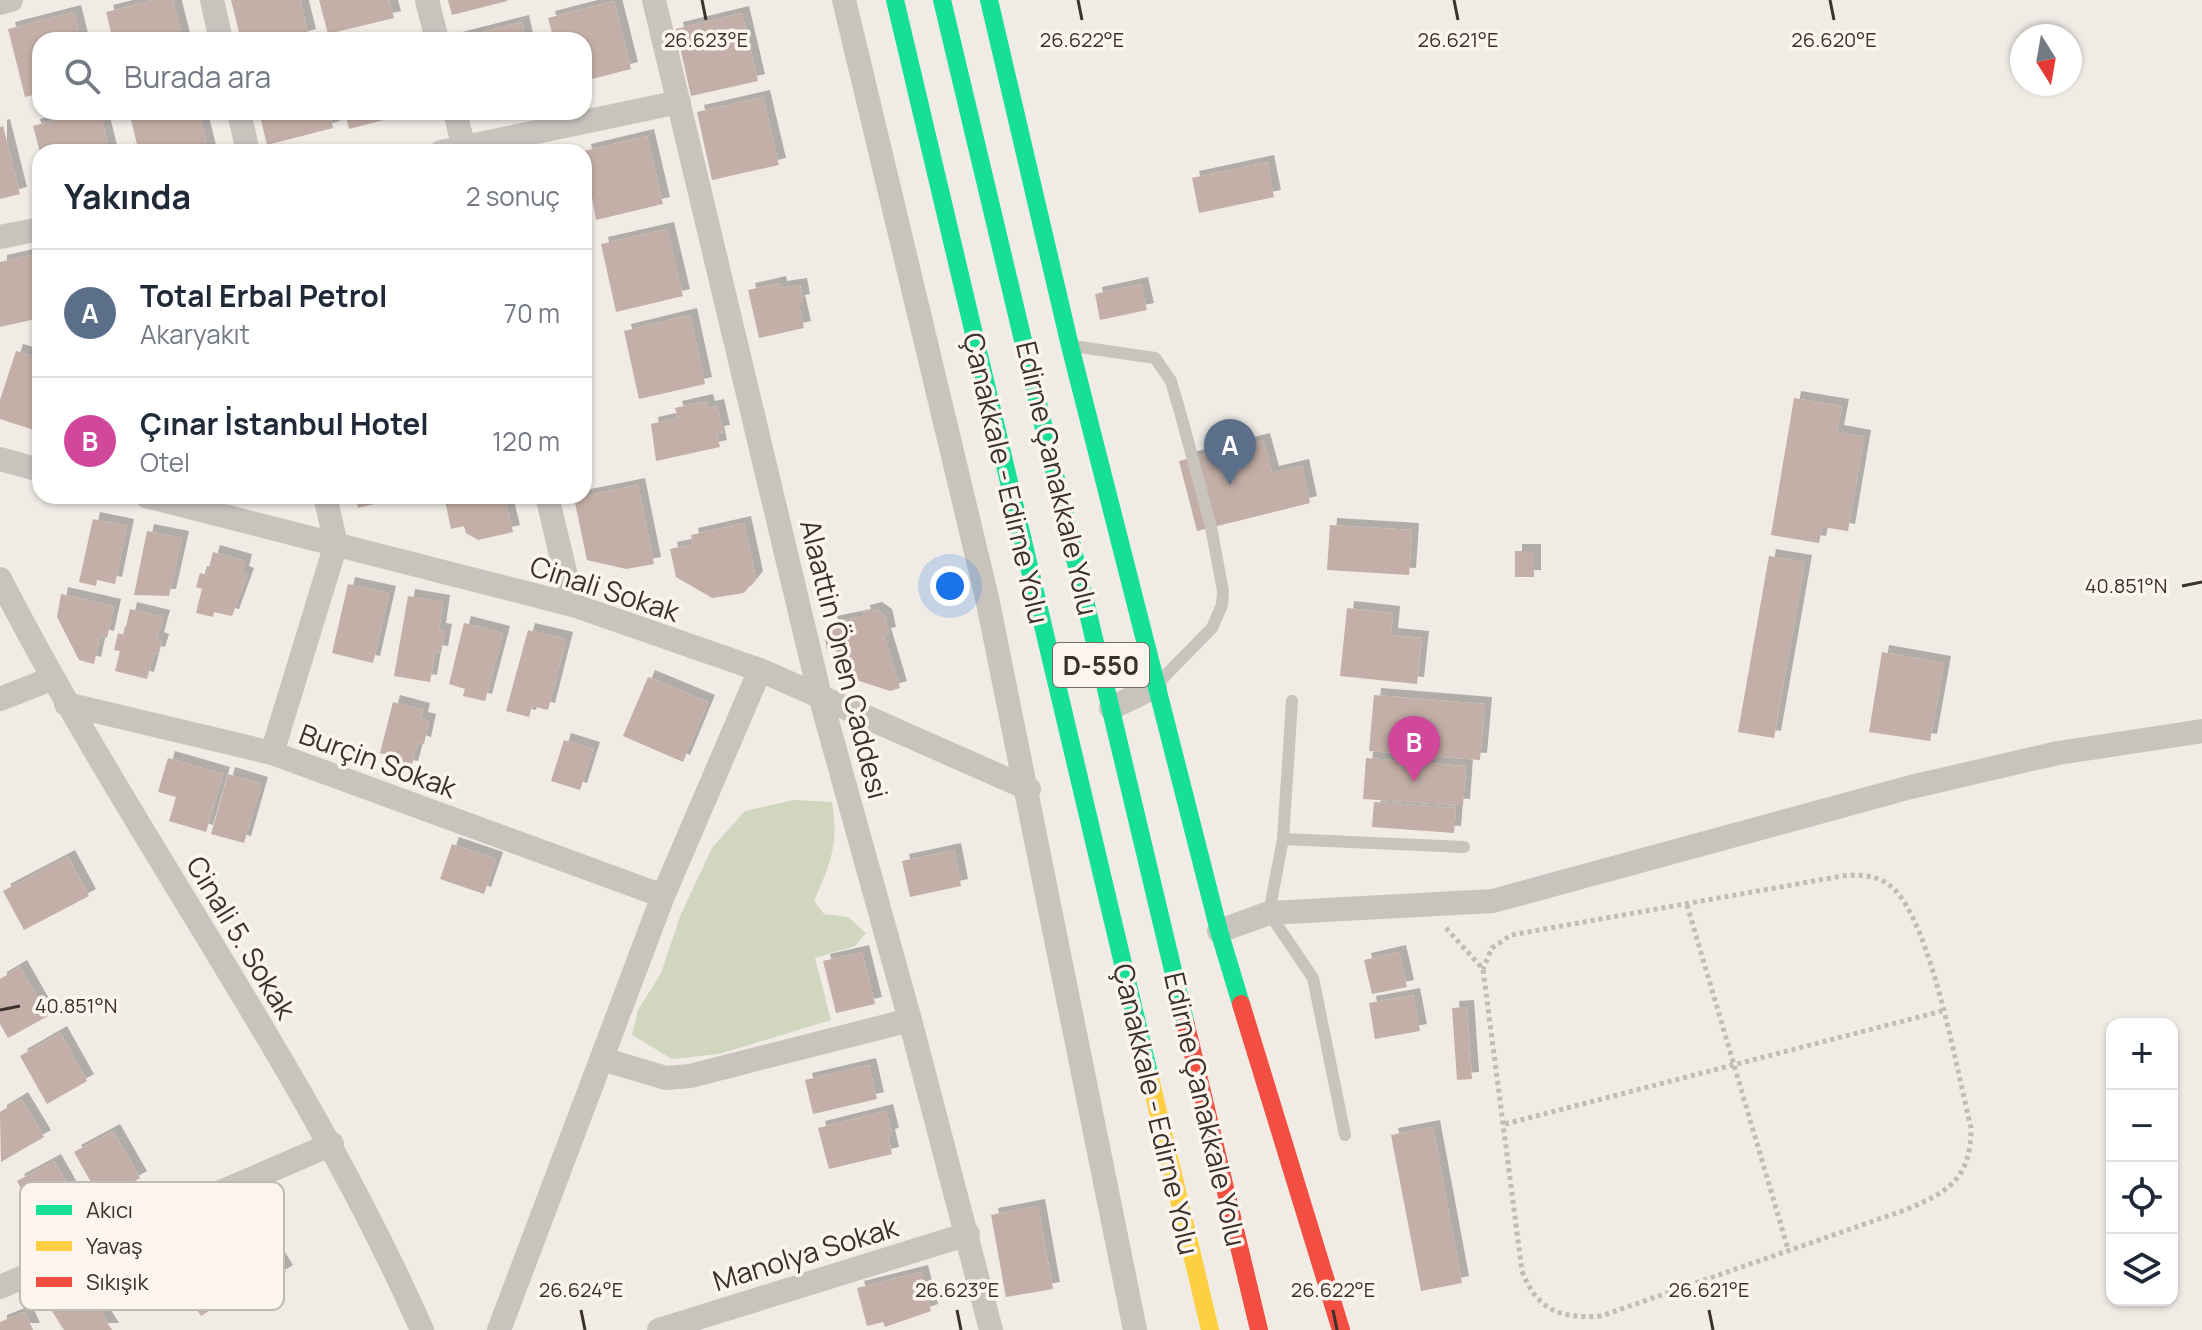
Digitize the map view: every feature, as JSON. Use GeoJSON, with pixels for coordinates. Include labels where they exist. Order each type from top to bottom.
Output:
{"type":"FeatureCollection","features":[{"type":"Feature","properties":{"kind":"main road","name":"Çanakkale - Edirne Yolu"},"geometry":{"type":"LineString","coordinates":[[895,0],[1210,1330]]}},
{"type":"Feature","properties":{"kind":"main road","name":"Edirne Çanakkale Yolu"},"geometry":{"type":"LineString","coordinates":[[942,0],[1029,353],[1259,1330]]}},
{"type":"Feature","properties":{"kind":"main road"},"geometry":{"type":"LineString","coordinates":[[989,0],[1070,346],[1219,931],[1341,1330]]}},
{"type":"Feature","properties":{"kind":"street"},"geometry":{"type":"LineString","coordinates":[[0,3],[11,0]]}},
{"type":"Feature","properties":{"kind":"street"},"geometry":{"type":"LineString","coordinates":[[212,0],[219,32]]}},
{"type":"Feature","properties":{"kind":"street"},"geometry":{"type":"LineString","coordinates":[[427,0],[435,32]]}},
{"type":"Feature","properties":{"kind":"street","name":"Alaattin Önen Caddesi"},"geometry":{"type":"LineString","coordinates":[[654,0],[820,696],[968,1234],[991,1330]]}},
{"type":"Feature","properties":{"kind":"street"},"geometry":{"type":"LineString","coordinates":[[844,0],[987,598],[1029,789],[1135,1330]]}},
{"type":"Feature","properties":{"kind":"street"},"geometry":{"type":"LineString","coordinates":[[488,144],[679,102]]}},
{"type":"Feature","properties":{"kind":"street"},"geometry":{"type":"LineString","coordinates":[[241,120],[246,144]]}},
{"type":"Feature","properties":{"kind":"street"},"geometry":{"type":"LineString","coordinates":[[455,120],[456,144]]}},
{"type":"Feature","properties":{"kind":"street"},"geometry":{"type":"LineString","coordinates":[[0,237],[32,231]]}},
{"type":"Feature","properties":{"kind":"street"},"geometry":{"type":"LineString","coordinates":[[1029,353],[1070,346]]}},
{"type":"Feature","properties":{"kind":"street"},"geometry":{"type":"LineString","coordinates":[[0,459],[32,468]]}},
{"type":"Feature","properties":{"kind":"street","name":"Cinali Sokak"},"geometry":{"type":"LineString","coordinates":[[178,504],[573,605],[760,670],[1029,789]]}},
{"type":"Feature","properties":{"kind":"street"},"geometry":{"type":"LineString","coordinates":[[272,753],[336,544],[327,504]]}},
{"type":"Feature","properties":{"kind":"street"},"geometry":{"type":"LineString","coordinates":[[549,504],[573,605]]}},
{"type":"Feature","properties":{"kind":"street","name":"Cinali 5. Sokak"},"geometry":{"type":"LineString","coordinates":[[0,579],[51,679],[332,1144],[422,1330]]}},
{"type":"Feature","properties":{"kind":"street"},"geometry":{"type":"LineString","coordinates":[[499,1330],[663,896],[760,670]]}},
{"type":"Feature","properties":{"kind":"street"},"geometry":{"type":"LineString","coordinates":[[0,699],[51,679]]}},
{"type":"Feature","properties":{"kind":"street"},"geometry":{"type":"LineString","coordinates":[[1111,708],[1155,687]]}},
{"type":"Feature","properties":{"kind":"street","name":"Burçin Sokak"},"geometry":{"type":"LineString","coordinates":[[66,704],[272,753],[663,896]]}},
{"type":"Feature","properties":{"kind":"street"},"geometry":{"type":"LineString","coordinates":[[1219,931],[1269,913],[1471,904],[1523,894],[1911,787],[2058,753],[2202,731]]}},
{"type":"Feature","properties":{"kind":"street"},"geometry":{"type":"LineString","coordinates":[[602,1059],[666,1078],[690,1076],[910,1020]]}},
{"type":"Feature","properties":{"kind":"street"},"geometry":{"type":"LineString","coordinates":[[239,1182],[332,1144]]}},
{"type":"Feature","properties":{"kind":"street","name":"Manolya Sokak"},"geometry":{"type":"LineString","coordinates":[[659,1330],[968,1234]]}},
{"type":"Feature","properties":{"kind":"lane"},"geometry":{"type":"LineString","coordinates":[[1070,346],[1155,358],[1171,381],[1211,527],[1223,591],[1218,618],[1155,687]]}},
{"type":"Feature","properties":{"kind":"lane"},"geometry":{"type":"LineString","coordinates":[[1292,701],[1283,839],[1269,913],[1313,978],[1345,1135]]}},
{"type":"Feature","properties":{"kind":"lane"},"geometry":{"type":"LineString","coordinates":[[1283,839],[1464,847]]}},
{"type":"Feature","properties":{"kind":"path"},"geometry":{"type":"LineString","coordinates":[[1842,876],[1876,877],[1892,887],[1919,927],[1971,1128],[1971,1150],[1964,1169],[1953,1185],[1931,1199],[1601,1316],[1559,1315],[1536,1298],[1522,1271],[1483,969],[1492,948],[1511,935],[1687,905],[1842,876]]}},
{"type":"Feature","properties":{"kind":"path"},"geometry":{"type":"LineString","coordinates":[[1687,905],[1788,1249]]}},
{"type":"Feature","properties":{"kind":"path"},"geometry":{"type":"LineString","coordinates":[[1427,906],[1483,969]]}},
{"type":"Feature","properties":{"kind":"path"},"geometry":{"type":"LineString","coordinates":[[1505,1124],[1737,1067],[1942,1011]]}},
{"type":"Feature","properties":{"kind":"green space"},"geometry":{"type":"Polygon","coordinates":[[[794,800],[832,802],[835,830],[832,853],[814,901],[824,914],[848,917],[866,933],[855,946],[815,958],[831,1020],[719,1054],[672,1059],[632,1035],[638,1010],[661,973],[681,914],[712,848],[745,811],[794,800]]]}},
{"type":"Feature","properties":{"kind":"building"},"geometry":{"type":"Polygon","coordinates":[[[154,0],[173,0],[181,32],[111,32],[106,12],[154,0]]]}},
{"type":"Feature","properties":{"kind":"building"},"geometry":{"type":"Polygon","coordinates":[[[231,0],[300,0],[308,32],[239,32],[231,0]]]}},
{"type":"Feature","properties":{"kind":"building"},"geometry":{"type":"Polygon","coordinates":[[[319,0],[389,0],[394,18],[327,32],[319,0]]]}},
{"type":"Feature","properties":{"kind":"building"},"geometry":{"type":"Polygon","coordinates":[[[448,0],[507,0],[507,1],[452,15],[448,0]]]}},
{"type":"Feature","properties":{"kind":"building"},"geometry":{"type":"Polygon","coordinates":[[[614,1],[631,69],[592,79],[592,32],[552,32],[548,18],[614,1]]]}},
{"type":"Feature","properties":{"kind":"building"},"geometry":{"type":"Polygon","coordinates":[[[74,12],[79,32],[32,32],[32,95],[25,97],[8,29],[74,12]]]}},
{"type":"Feature","properties":{"kind":"building"},"geometry":{"type":"Polygon","coordinates":[[[742,13],[758,81],[691,96],[676,29],[742,13]]]}},
{"type":"Feature","properties":{"kind":"building"},"geometry":{"type":"Polygon","coordinates":[[[522,22],[524,32],[483,32],[522,22]]]}},
{"type":"Feature","properties":{"kind":"building"},"geometry":{"type":"Polygon","coordinates":[[[763,97],[779,165],[712,180],[697,112],[763,97]]]}},
{"type":"Feature","properties":{"kind":"building"},"geometry":{"type":"Polygon","coordinates":[[[56,120],[102,120],[108,144],[38,144],[33,126],[56,120]]]}},
{"type":"Feature","properties":{"kind":"building"},"geometry":{"type":"Polygon","coordinates":[[[131,120],[201,120],[207,144],[137,144],[131,120]]]}},
{"type":"Feature","properties":{"kind":"building"},"geometry":{"type":"Polygon","coordinates":[[[261,120],[331,120],[333,128],[267,144],[261,120]]]}},
{"type":"Feature","properties":{"kind":"building"},"geometry":{"type":"Polygon","coordinates":[[[347,120],[384,120],[349,129],[347,120]]]}},
{"type":"Feature","properties":{"kind":"building"},"geometry":{"type":"Polygon","coordinates":[[[3,126],[20,194],[0,199],[0,127],[3,126]]]}},
{"type":"Feature","properties":{"kind":"building"},"geometry":{"type":"Polygon","coordinates":[[[647,136],[663,204],[596,220],[592,197],[592,149],[647,136]]]}},
{"type":"Feature","properties":{"kind":"building"},"geometry":{"type":"Polygon","coordinates":[[[1267,162],[1274,197],[1199,213],[1192,178],[1267,162]]]}},
{"type":"Feature","properties":{"kind":"building"},"geometry":{"type":"Polygon","coordinates":[[[667,229],[683,296],[616,312],[601,244],[667,229]]]}},
{"type":"Feature","properties":{"kind":"building"},"geometry":{"type":"Polygon","coordinates":[[[32,255],[32,320],[0,327],[0,262],[32,255]]]}},
{"type":"Feature","properties":{"kind":"building"},"geometry":{"type":"Polygon","coordinates":[[[779,283],[780,288],[800,285],[803,301],[798,302],[804,328],[759,338],[748,290],[779,283]]]}},
{"type":"Feature","properties":{"kind":"building"},"geometry":{"type":"Polygon","coordinates":[[[1141,284],[1147,310],[1100,320],[1095,294],[1141,284]]]}},
{"type":"Feature","properties":{"kind":"building"},"geometry":{"type":"Polygon","coordinates":[[[690,315],[705,384],[639,399],[624,331],[690,315]]]}},
{"type":"Feature","properties":{"kind":"building"},"geometry":{"type":"Polygon","coordinates":[[[16,351],[32,356],[32,429],[0,419],[0,400],[16,351]]]}},
{"type":"Feature","properties":{"kind":"building"},"geometry":{"type":"Polygon","coordinates":[[[1794,398],[1842,406],[1837,432],[1864,437],[1848,531],[1822,527],[1819,543],[1771,535],[1794,398]]]}},
{"type":"Feature","properties":{"kind":"building"},"geometry":{"type":"Polygon","coordinates":[[[706,401],[708,408],[717,406],[723,432],[717,433],[720,447],[656,461],[651,424],[678,418],[675,408],[706,401]]]}},
{"type":"Feature","properties":{"kind":"building"},"geometry":{"type":"Polygon","coordinates":[[[1263,440],[1272,473],[1302,466],[1310,503],[1197,531],[1179,461],[1263,440]]]}},
{"type":"Feature","properties":{"kind":"building"},"geometry":{"type":"Polygon","coordinates":[[[638,485],[654,564],[626,569],[587,560],[575,504],[592,504],[592,494],[638,485]]]}},
{"type":"Feature","properties":{"kind":"building"},"geometry":{"type":"Polygon","coordinates":[[[446,504],[506,504],[513,532],[478,540],[466,533],[464,526],[451,529],[446,504]]]}},
{"type":"Feature","properties":{"kind":"building"},"geometry":{"type":"Polygon","coordinates":[[[93,519],[127,526],[115,584],[97,580],[96,586],[79,582],[93,519]]]}},
{"type":"Feature","properties":{"kind":"building"},"geometry":{"type":"Polygon","coordinates":[[[744,523],[756,578],[744,593],[712,598],[676,577],[670,549],[693,544],[691,535],[744,523]]]}},
{"type":"Feature","properties":{"kind":"building"},"geometry":{"type":"Polygon","coordinates":[[[1330,525],[1412,530],[1409,575],[1327,570],[1330,525]]]}},
{"type":"Feature","properties":{"kind":"building"},"geometry":{"type":"Polygon","coordinates":[[[147,531],[182,538],[169,596],[134,595],[147,531]]]}},
{"type":"Feature","properties":{"kind":"building"},"geometry":{"type":"Polygon","coordinates":[[[1515,551],[1534,551],[1534,577],[1515,577],[1515,551]]]}},
{"type":"Feature","properties":{"kind":"building"},"geometry":{"type":"Polygon","coordinates":[[[213,552],[245,561],[242,573],[247,575],[232,616],[214,612],[213,617],[196,613],[202,589],[196,587],[200,573],[207,575],[213,552]]]}},
{"type":"Feature","properties":{"kind":"building"},"geometry":{"type":"Polygon","coordinates":[[[1769,556],[1805,562],[1774,738],[1738,732],[1769,556]]]}},
{"type":"Feature","properties":{"kind":"building"},"geometry":{"type":"Polygon","coordinates":[[[348,584],[389,593],[373,663],[332,653],[348,584]]]}},
{"type":"Feature","properties":{"kind":"building"},"geometry":{"type":"Polygon","coordinates":[[[61,594],[114,606],[107,638],[100,636],[94,664],[79,660],[57,617],[61,594]]]}},
{"type":"Feature","properties":{"kind":"building"},"geometry":{"type":"Polygon","coordinates":[[[408,596],[443,602],[439,630],[445,631],[441,653],[435,652],[430,682],[394,676],[408,596]]]}},
{"type":"Feature","properties":{"kind":"building"},"geometry":{"type":"Polygon","coordinates":[[[1347,608],[1393,613],[1391,635],[1422,638],[1417,684],[1340,676],[1347,608]]]}},
{"type":"Feature","properties":{"kind":"building"},"geometry":{"type":"Polygon","coordinates":[[[130,609],[163,617],[157,639],[162,641],[158,654],[154,653],[147,679],[115,671],[120,651],[114,650],[118,633],[124,635],[130,609]]]}},
{"type":"Feature","properties":{"kind":"building"},"geometry":{"type":"Polygon","coordinates":[[[875,609],[885,616],[889,634],[884,635],[900,688],[890,691],[841,675],[836,649],[827,650],[824,633],[832,631],[830,623],[864,616],[863,612],[875,609]]]}},
{"type":"Feature","properties":{"kind":"building"},"geometry":{"type":"Polygon","coordinates":[[[464,623],[503,633],[485,701],[463,696],[465,689],[449,684],[464,623]]]}},
{"type":"Feature","properties":{"kind":"building"},"geometry":{"type":"Polygon","coordinates":[[[528,630],[566,639],[548,710],[532,706],[529,717],[506,711],[528,630]]]}},
{"type":"Feature","properties":{"kind":"building"},"geometry":{"type":"Polygon","coordinates":[[[1882,652],[1944,663],[1930,741],[1869,732],[1882,652]]]}},
{"type":"Feature","properties":{"kind":"building"},"geometry":{"type":"Polygon","coordinates":[[[648,677],[708,702],[683,762],[623,736],[648,677]]]}},
{"type":"Feature","properties":{"kind":"building"},"geometry":{"type":"Polygon","coordinates":[[[1374,695],[1485,704],[1480,760],[1369,751],[1374,695]]]}},
{"type":"Feature","properties":{"kind":"building"},"geometry":{"type":"Polygon","coordinates":[[[393,702],[423,710],[421,719],[429,721],[424,744],[418,742],[411,768],[391,764],[392,756],[380,753],[393,702]]]}},
{"type":"Feature","properties":{"kind":"building"},"geometry":{"type":"Polygon","coordinates":[[[564,740],[593,749],[580,790],[551,781],[564,740]]]}},
{"type":"Feature","properties":{"kind":"building"},"geometry":{"type":"Polygon","coordinates":[[[168,758],[223,774],[206,832],[169,821],[176,797],[158,792],[168,758]]]}},
{"type":"Feature","properties":{"kind":"building"},"geometry":{"type":"Polygon","coordinates":[[[1366,758],[1466,766],[1463,806],[1363,799],[1366,758]]]}},
{"type":"Feature","properties":{"kind":"building"},"geometry":{"type":"Polygon","coordinates":[[[228,774],[261,784],[244,843],[211,834],[228,774]]]}},
{"type":"Feature","properties":{"kind":"building"},"geometry":{"type":"Polygon","coordinates":[[[1374,802],[1456,808],[1454,833],[1372,827],[1374,802]]]}},
{"type":"Feature","properties":{"kind":"building"},"geometry":{"type":"Polygon","coordinates":[[[452,844],[496,859],[484,894],[440,879],[452,844]]]}},
{"type":"Feature","properties":{"kind":"building"},"geometry":{"type":"Polygon","coordinates":[[[954,850],[961,886],[910,897],[902,861],[954,850]]]}},
{"type":"Feature","properties":{"kind":"building"},"geometry":{"type":"Polygon","coordinates":[[[68,857],[89,896],[24,930],[3,891],[68,857]]]}},
{"type":"Feature","properties":{"kind":"building"},"geometry":{"type":"Polygon","coordinates":[[[862,952],[875,1004],[836,1013],[823,961],[862,952]]]}},
{"type":"Feature","properties":{"kind":"building"},"geometry":{"type":"Polygon","coordinates":[[[1399,952],[1407,987],[1372,994],[1364,960],[1399,952]]]}},
{"type":"Feature","properties":{"kind":"building"},"geometry":{"type":"Polygon","coordinates":[[[20,967],[48,1016],[8,1038],[0,1024],[0,979],[20,967]]]}},
{"type":"Feature","properties":{"kind":"building"},"geometry":{"type":"Polygon","coordinates":[[[1413,995],[1420,1031],[1375,1039],[1369,1003],[1413,995]]]}},
{"type":"Feature","properties":{"kind":"building"},"geometry":{"type":"Polygon","coordinates":[[[1467,1007],[1472,1079],[1457,1080],[1452,1008],[1467,1007]]]}},
{"type":"Feature","properties":{"kind":"building"},"geometry":{"type":"Polygon","coordinates":[[[60,1033],[87,1081],[47,1104],[20,1056],[60,1033]]]}},
{"type":"Feature","properties":{"kind":"building"},"geometry":{"type":"Polygon","coordinates":[[[869,1065],[877,1099],[813,1114],[805,1080],[869,1065]]]}},
{"type":"Feature","properties":{"kind":"building"},"geometry":{"type":"Polygon","coordinates":[[[21,1099],[44,1137],[1,1162],[0,1112],[21,1099]]]}},
{"type":"Feature","properties":{"kind":"building"},"geometry":{"type":"Polygon","coordinates":[[[886,1111],[892,1135],[888,1136],[892,1154],[829,1169],[818,1128],[886,1111]]]}},
{"type":"Feature","properties":{"kind":"building"},"geometry":{"type":"Polygon","coordinates":[[[1433,1127],[1462,1283],[1421,1291],[1391,1135],[1433,1127]]]}},
{"type":"Feature","properties":{"kind":"building"},"geometry":{"type":"Polygon","coordinates":[[[113,1131],[140,1178],[133,1182],[91,1182],[74,1152],[113,1131]]]}},
{"type":"Feature","properties":{"kind":"building"},"geometry":{"type":"Polygon","coordinates":[[[54,1161],[66,1182],[20,1182],[20,1186],[17,1181],[54,1161]]]}},
{"type":"Feature","properties":{"kind":"building"},"geometry":{"type":"Polygon","coordinates":[[[1038,1206],[1053,1289],[1006,1297],[991,1215],[1038,1206]]]}},
{"type":"Feature","properties":{"kind":"building"},"geometry":{"type":"Polygon","coordinates":[[[921,1272],[931,1311],[885,1327],[883,1322],[867,1326],[857,1288],[921,1272]]]}},
{"type":"Feature","properties":{"kind":"building"},"geometry":{"type":"Polygon","coordinates":[[[51,1310],[100,1310],[112,1330],[64,1330],[51,1310]]]}},
{"type":"Feature","properties":{"kind":"building"},"geometry":{"type":"Polygon","coordinates":[[[197,1310],[211,1310],[201,1316],[197,1310]]]}},
{"type":"Feature","properties":{"kind":"building"},"geometry":{"type":"Polygon","coordinates":[[[25,1312],[33,1330],[0,1330],[0,1322],[25,1312]]]}},
{"type":"Feature","properties":{"kind":"traffic: fast"},"geometry":{"type":"LineString","coordinates":[[895,0],[1150,1078]]}},
{"type":"Feature","properties":{"kind":"traffic: fast"},"geometry":{"type":"LineString","coordinates":[[942,0],[1186,1025]]}},
{"type":"Feature","properties":{"kind":"traffic: fast"},"geometry":{"type":"LineString","coordinates":[[989,0],[1070,346],[1219,931],[1241,1004]]}},
{"type":"Feature","properties":{"kind":"traffic: slow"},"geometry":{"type":"LineString","coordinates":[[1150,1078],[1210,1330]]}},
{"type":"Feature","properties":{"kind":"traffic: jam"},"geometry":{"type":"LineString","coordinates":[[1241,1004],[1341,1330]]}},
{"type":"Feature","properties":{"kind":"traffic: jam"},"geometry":{"type":"LineString","coordinates":[[1186,1025],[1259,1330]]}},
{"type":"Feature","properties":{"kind":"place","name":"Total Erbal Petrol"},"geometry":{"type":"Point","coordinates":[1230,485]}},
{"type":"Feature","properties":{"kind":"place","name":"Çınar İstanbul Hotel"},"geometry":{"type":"Point","coordinates":[1414,782]}}]}
